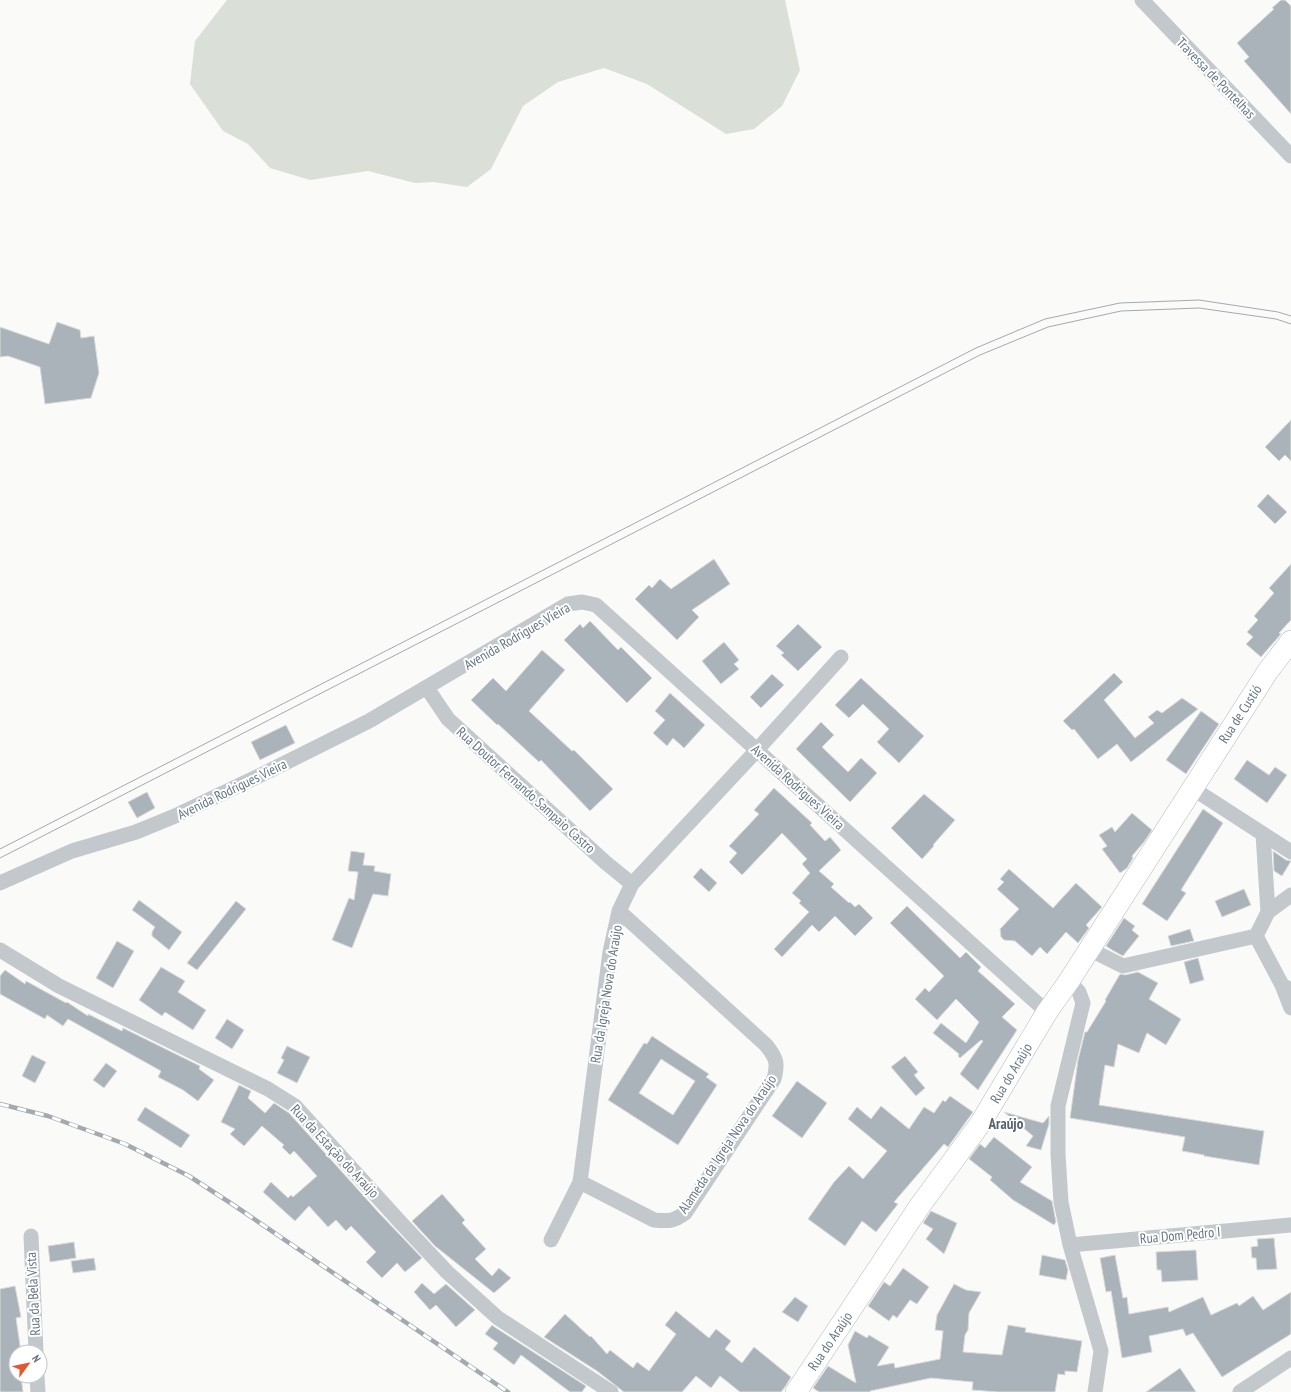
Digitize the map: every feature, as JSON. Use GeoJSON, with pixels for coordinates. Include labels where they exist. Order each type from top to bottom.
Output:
{"type":"FeatureCollection","features":[{"type":"Feature","properties":{"kind":"main road","name":"Rua de Custió"},"geometry":{"type":"LineString","coordinates":[[1192,788],[1268,671],[1291,641]]}},
{"type":"Feature","properties":{"kind":"main road","name":"Rua do Araújo"},"geometry":{"type":"LineString","coordinates":[[798,1391],[919,1207],[980,1124],[1047,1012],[1069,981],[1192,788]]}},
{"type":"Feature","properties":{"kind":"street","name":"Travessa de Pontelhas"},"geometry":{"type":"LineString","coordinates":[[1142,0],[1291,156]]}},
{"type":"Feature","properties":{"kind":"street","name":"Avenida Rodrigues Vieira"},"geometry":{"type":"LineString","coordinates":[[0,883],[72,851],[136,832],[175,816],[370,721],[568,604],[582,602],[596,605],[1047,1012]]}},
{"type":"Feature","properties":{"kind":"street","name":"Rua da Igreja Nova do Araújo"},"geometry":{"type":"LineString","coordinates":[[551,1240],[580,1182],[610,952],[619,911],[632,884],[841,657]]}},
{"type":"Feature","properties":{"kind":"street","name":"Rua Doutor Fernando Sampaio Castro"},"geometry":{"type":"LineString","coordinates":[[427,688],[448,719],[632,884]]}},
{"type":"Feature","properties":{"kind":"street"},"geometry":{"type":"LineString","coordinates":[[1192,788],[1291,852]]}},
{"type":"Feature","properties":{"kind":"street"},"geometry":{"type":"LineString","coordinates":[[1263,834],[1268,912]]}},
{"type":"Feature","properties":{"kind":"street"},"geometry":{"type":"LineString","coordinates":[[1256,936],[1268,912],[1291,895]]}},
{"type":"Feature","properties":{"kind":"street","name":"Alameda da Igreja Nova do Araújo"},"geometry":{"type":"LineString","coordinates":[[580,1182],[654,1220],[676,1220],[685,1214],[774,1079],[777,1068],[775,1056],[766,1046],[619,911]]}},
{"type":"Feature","properties":{"kind":"street"},"geometry":{"type":"LineString","coordinates":[[1089,949],[1123,966],[1256,936]]}},
{"type":"Feature","properties":{"kind":"street"},"geometry":{"type":"LineString","coordinates":[[1256,936],[1286,988],[1291,1008]]}},
{"type":"Feature","properties":{"kind":"street","name":"Rua da Estação do Araújo"},"geometry":{"type":"LineString","coordinates":[[0,950],[59,986],[268,1089],[295,1106],[447,1272],[492,1313],[612,1392]]}},
{"type":"Feature","properties":{"kind":"street"},"geometry":{"type":"LineString","coordinates":[[1069,981],[1079,992],[1083,1003],[1058,1106],[1058,1154],[1061,1202],[1070,1245],[1101,1351],[1095,1392]]}},
{"type":"Feature","properties":{"kind":"street","name":"Rua Dom Pedro I"},"geometry":{"type":"LineString","coordinates":[[1070,1245],[1291,1225]]}},
{"type":"Feature","properties":{"kind":"street","name":"Rua da Bela Vista"},"geometry":{"type":"LineString","coordinates":[[31,1236],[36,1344]]}},
{"type":"Feature","properties":{"kind":"street"},"geometry":{"type":"LineString","coordinates":[[1240,1392],[1291,1358]]}},
{"type":"Feature","properties":{"kind":"shaded area"},"geometry":{"type":"Polygon","coordinates":[[[227,0],[785,0],[800,70],[782,106],[754,129],[726,134],[647,84],[604,68],[558,82],[523,106],[491,169],[467,187],[433,182],[415,183],[368,171],[310,180],[270,168],[248,144],[223,131],[190,84],[195,41],[227,0]]]}},
{"type":"Feature","properties":{"kind":"building"},"geometry":{"type":"Polygon","coordinates":[[[1281,0],[1285,0],[1291,6],[1291,114],[1244,61],[1249,57],[1237,43],[1274,9],[1272,8],[1281,0]]]}},
{"type":"Feature","properties":{"kind":"building"},"geometry":{"type":"Polygon","coordinates":[[[57,322],[80,330],[81,338],[94,336],[99,373],[91,398],[45,404],[40,367],[8,356],[0,357],[0,327],[49,344],[57,322]]]}},
{"type":"Feature","properties":{"kind":"building"},"geometry":{"type":"Polygon","coordinates":[[[1291,420],[1291,461],[1285,455],[1279,461],[1265,447],[1291,420]]]}},
{"type":"Feature","properties":{"kind":"building"},"geometry":{"type":"Polygon","coordinates":[[[1268,494],[1287,512],[1275,524],[1257,506],[1268,494]]]}},
{"type":"Feature","properties":{"kind":"building"},"geometry":{"type":"Polygon","coordinates":[[[714,559],[730,584],[692,610],[699,617],[677,640],[635,599],[649,585],[652,588],[660,579],[671,589],[714,559]]]}},
{"type":"Feature","properties":{"kind":"building"},"geometry":{"type":"Polygon","coordinates":[[[1291,564],[1291,620],[1261,657],[1246,644],[1253,637],[1247,632],[1258,620],[1254,616],[1274,593],[1269,588],[1291,564]]]}},
{"type":"Feature","properties":{"kind":"building"},"geometry":{"type":"Polygon","coordinates":[[[590,621],[618,650],[621,647],[652,678],[627,703],[564,640],[580,624],[583,628],[590,621]]]}},
{"type":"Feature","properties":{"kind":"building"},"geometry":{"type":"Polygon","coordinates":[[[798,624],[822,647],[798,671],[781,655],[784,653],[776,646],[798,624]]]}},
{"type":"Feature","properties":{"kind":"building"},"geometry":{"type":"Polygon","coordinates":[[[724,642],[739,660],[734,664],[739,669],[721,684],[702,661],[724,642]]]}},
{"type":"Feature","properties":{"kind":"building"},"geometry":{"type":"Polygon","coordinates":[[[542,650],[565,670],[529,711],[572,751],[574,750],[613,789],[590,811],[541,760],[539,762],[471,700],[493,678],[506,691],[542,650]]]}},
{"type":"Feature","properties":{"kind":"building"},"geometry":{"type":"Polygon","coordinates":[[[1114,673],[1123,682],[1104,700],[1135,738],[1154,723],[1148,717],[1157,710],[1162,713],[1182,698],[1198,709],[1131,762],[1117,744],[1098,759],[1074,729],[1072,730],[1063,721],[1114,673]]]}},
{"type":"Feature","properties":{"kind":"building"},"geometry":{"type":"Polygon","coordinates":[[[772,674],[784,685],[761,708],[750,697],[772,674]]]}},
{"type":"Feature","properties":{"kind":"building"},"geometry":{"type":"Polygon","coordinates":[[[861,678],[924,736],[899,763],[877,742],[889,729],[863,704],[849,718],[835,705],[861,678]]]}},
{"type":"Feature","properties":{"kind":"building"},"geometry":{"type":"Polygon","coordinates":[[[670,693],[705,725],[684,748],[673,738],[667,746],[653,733],[665,720],[655,711],[670,693]]]}},
{"type":"Feature","properties":{"kind":"building"},"geometry":{"type":"Polygon","coordinates":[[[1201,711],[1219,724],[1186,774],[1166,760],[1201,711]]]}},
{"type":"Feature","properties":{"kind":"building"},"geometry":{"type":"Polygon","coordinates":[[[821,722],[834,735],[822,747],[848,772],[861,758],[877,773],[850,802],[796,749],[821,722]]]}},
{"type":"Feature","properties":{"kind":"building"},"geometry":{"type":"Polygon","coordinates":[[[286,725],[295,743],[260,760],[251,742],[286,725]]]}},
{"type":"Feature","properties":{"kind":"building"},"geometry":{"type":"Polygon","coordinates":[[[1247,760],[1269,775],[1275,767],[1287,775],[1267,803],[1234,779],[1247,760]]]}},
{"type":"Feature","properties":{"kind":"building"},"geometry":{"type":"Polygon","coordinates":[[[774,788],[812,823],[810,825],[825,841],[830,837],[841,850],[819,871],[834,884],[831,887],[849,903],[850,902],[855,907],[859,904],[873,918],[855,936],[835,916],[819,932],[812,925],[782,957],[774,949],[809,912],[799,903],[801,901],[792,893],[810,873],[802,864],[807,859],[782,833],[742,875],[729,862],[737,853],[729,846],[759,814],[754,810],[774,788]]]}},
{"type":"Feature","properties":{"kind":"building"},"geometry":{"type":"Polygon","coordinates":[[[147,792],[155,808],[137,818],[128,802],[147,792]]]}},
{"type":"Feature","properties":{"kind":"building"},"geometry":{"type":"Polygon","coordinates":[[[924,794],[955,820],[922,859],[891,828],[924,794]]]}},
{"type":"Feature","properties":{"kind":"building"},"geometry":{"type":"Polygon","coordinates":[[[1203,809],[1223,823],[1181,890],[1186,893],[1167,921],[1142,904],[1203,809]]]}},
{"type":"Feature","properties":{"kind":"building"},"geometry":{"type":"Polygon","coordinates":[[[1132,813],[1152,830],[1132,856],[1133,858],[1127,868],[1120,873],[1102,849],[1107,846],[1099,835],[1112,827],[1115,832],[1132,813]]]}},
{"type":"Feature","properties":{"kind":"building"},"geometry":{"type":"Polygon","coordinates":[[[351,851],[365,853],[363,865],[375,866],[374,871],[391,874],[388,896],[373,894],[352,948],[332,940],[349,898],[354,900],[358,872],[348,871],[351,851]]]}},
{"type":"Feature","properties":{"kind":"building"},"geometry":{"type":"Polygon","coordinates":[[[1273,851],[1286,860],[1291,861],[1282,876],[1274,871],[1273,851]]]}},
{"type":"Feature","properties":{"kind":"building"},"geometry":{"type":"Polygon","coordinates":[[[701,868],[717,883],[709,892],[693,877],[701,868]]]}},
{"type":"Feature","properties":{"kind":"building"},"geometry":{"type":"Polygon","coordinates":[[[1009,869],[1053,908],[1076,883],[1102,907],[1086,925],[1089,928],[1078,943],[1066,932],[1047,954],[1040,947],[1032,956],[1015,941],[1004,940],[1001,937],[1000,929],[1019,909],[997,889],[1004,882],[1000,879],[1009,869]]]}},
{"type":"Feature","properties":{"kind":"building"},"geometry":{"type":"Polygon","coordinates":[[[1244,889],[1251,905],[1222,917],[1215,901],[1244,889]]]}},
{"type":"Feature","properties":{"kind":"building"},"geometry":{"type":"Polygon","coordinates":[[[139,900],[182,932],[169,950],[152,936],[152,932],[155,927],[132,910],[139,900]]]}},
{"type":"Feature","properties":{"kind":"building"},"geometry":{"type":"Polygon","coordinates":[[[236,901],[246,909],[197,970],[187,963],[236,901]]]}},
{"type":"Feature","properties":{"kind":"building"},"geometry":{"type":"Polygon","coordinates":[[[907,906],[960,958],[966,952],[981,967],[978,971],[1015,1004],[1002,1017],[1017,1030],[978,1090],[960,1074],[983,1041],[981,1040],[960,1058],[958,1056],[959,1054],[933,1033],[941,1023],[966,1043],[979,1022],[956,999],[937,1020],[915,999],[925,988],[929,992],[944,976],[890,923],[907,906]]]}},
{"type":"Feature","properties":{"kind":"building"},"geometry":{"type":"Polygon","coordinates":[[[1124,918],[1135,926],[1132,930],[1139,936],[1123,956],[1106,946],[1124,918]]]}},
{"type":"Feature","properties":{"kind":"building"},"geometry":{"type":"Polygon","coordinates":[[[1190,929],[1194,941],[1171,946],[1168,936],[1190,929]]]}},
{"type":"Feature","properties":{"kind":"building"},"geometry":{"type":"Polygon","coordinates":[[[117,941],[134,951],[113,988],[96,978],[117,941]]]}},
{"type":"Feature","properties":{"kind":"building"},"geometry":{"type":"Polygon","coordinates":[[[1198,958],[1204,980],[1190,984],[1184,962],[1198,958]]]}},
{"type":"Feature","properties":{"kind":"building"},"geometry":{"type":"Polygon","coordinates":[[[161,967],[185,981],[178,992],[206,1010],[193,1030],[165,1012],[162,1016],[139,1000],[161,967]]]}},
{"type":"Feature","properties":{"kind":"building"},"geometry":{"type":"Polygon","coordinates":[[[5,970],[25,984],[26,981],[66,1003],[67,1002],[88,1016],[88,1014],[122,1031],[123,1028],[200,1066],[199,1069],[214,1080],[198,1101],[183,1090],[158,1077],[161,1071],[68,1019],[63,1026],[47,1015],[45,1019],[0,994],[0,976],[5,970]]]}},
{"type":"Feature","properties":{"kind":"building"},"geometry":{"type":"Polygon","coordinates":[[[1138,972],[1158,983],[1149,999],[1181,1019],[1166,1045],[1147,1033],[1139,1053],[1118,1044],[1114,1067],[1105,1065],[1099,1105],[1264,1131],[1259,1165],[1182,1151],[1185,1137],[1070,1118],[1078,1060],[1085,1032],[1087,1032],[1106,1001],[1105,1000],[1120,974],[1125,975],[1138,972]]]}},
{"type":"Feature","properties":{"kind":"building"},"geometry":{"type":"Polygon","coordinates":[[[227,1019],[244,1030],[232,1049],[215,1038],[227,1019]]]}},
{"type":"Feature","properties":{"kind":"building"},"geometry":{"type":"Polygon","coordinates":[[[652,1036],[709,1074],[706,1077],[717,1085],[678,1145],[608,1100],[644,1043],[647,1044],[652,1036]],[[661,1059],[639,1093],[673,1115],[695,1081],[661,1059]]]}},
{"type":"Feature","properties":{"kind":"building"},"geometry":{"type":"Polygon","coordinates":[[[287,1046],[310,1057],[297,1083],[277,1073],[284,1060],[281,1058],[287,1046]]]}},
{"type":"Feature","properties":{"kind":"building"},"geometry":{"type":"Polygon","coordinates":[[[32,1055],[46,1062],[35,1083],[22,1076],[32,1055]]]}},
{"type":"Feature","properties":{"kind":"building"},"geometry":{"type":"Polygon","coordinates":[[[905,1056],[918,1072],[914,1075],[925,1088],[916,1096],[891,1067],[905,1056]]]}},
{"type":"Feature","properties":{"kind":"building"},"geometry":{"type":"Polygon","coordinates":[[[106,1063],[117,1071],[104,1088],[93,1080],[106,1063]]]}},
{"type":"Feature","properties":{"kind":"building"},"geometry":{"type":"Polygon","coordinates":[[[797,1081],[827,1103],[802,1138],[772,1116],[797,1081]]]}},
{"type":"Feature","properties":{"kind":"building"},"geometry":{"type":"Polygon","coordinates":[[[239,1085],[251,1091],[248,1098],[265,1113],[274,1103],[289,1113],[379,1213],[422,1258],[405,1272],[397,1263],[382,1278],[366,1262],[376,1252],[351,1226],[346,1231],[336,1220],[328,1227],[309,1206],[295,1221],[263,1192],[271,1182],[288,1198],[291,1195],[293,1197],[317,1176],[294,1151],[290,1155],[282,1147],[284,1145],[262,1126],[244,1146],[230,1134],[235,1129],[221,1122],[239,1085]]]}},
{"type":"Feature","properties":{"kind":"building"},"geometry":{"type":"Polygon","coordinates":[[[950,1096],[973,1112],[948,1147],[944,1144],[894,1202],[898,1204],[876,1232],[862,1221],[845,1246],[808,1219],[834,1182],[849,1166],[863,1179],[887,1151],[848,1119],[857,1107],[871,1119],[881,1106],[909,1129],[924,1107],[934,1113],[943,1100],[945,1102],[950,1096]]]}},
{"type":"Feature","properties":{"kind":"building"},"geometry":{"type":"Polygon","coordinates":[[[145,1107],[190,1135],[181,1148],[137,1120],[145,1107]]]}},
{"type":"Feature","properties":{"kind":"building"},"geometry":{"type":"Polygon","coordinates":[[[1004,1112],[1043,1123],[1049,1116],[1049,1124],[1041,1150],[1026,1146],[1033,1136],[1004,1112]]]}},
{"type":"Feature","properties":{"kind":"building"},"geometry":{"type":"Polygon","coordinates":[[[994,1137],[1032,1167],[1020,1182],[1052,1201],[1056,1222],[1054,1225],[1013,1200],[990,1180],[992,1177],[969,1159],[980,1144],[985,1148],[994,1137]]]}},
{"type":"Feature","properties":{"kind":"building"},"geometry":{"type":"Polygon","coordinates":[[[442,1194],[465,1220],[462,1223],[486,1249],[475,1259],[492,1276],[499,1268],[511,1278],[494,1293],[435,1246],[412,1221],[442,1194]]]}},
{"type":"Feature","properties":{"kind":"building"},"geometry":{"type":"Polygon","coordinates":[[[931,1211],[957,1223],[944,1254],[926,1239],[933,1229],[923,1223],[931,1211]]]}},
{"type":"Feature","properties":{"kind":"building"},"geometry":{"type":"Polygon","coordinates":[[[1274,1238],[1277,1269],[1257,1270],[1256,1258],[1252,1258],[1251,1247],[1258,1246],[1257,1239],[1274,1238]]]}},
{"type":"Feature","properties":{"kind":"building"},"geometry":{"type":"Polygon","coordinates":[[[74,1242],[76,1258],[50,1262],[48,1246],[74,1242]]]}},
{"type":"Feature","properties":{"kind":"building"},"geometry":{"type":"Polygon","coordinates":[[[1196,1250],[1198,1280],[1162,1282],[1161,1270],[1157,1270],[1156,1252],[1196,1250]]]}},
{"type":"Feature","properties":{"kind":"building"},"geometry":{"type":"Polygon","coordinates":[[[1042,1255],[1065,1260],[1068,1270],[1066,1280],[1039,1275],[1042,1255]]]}},
{"type":"Feature","properties":{"kind":"building"},"geometry":{"type":"Polygon","coordinates":[[[1115,1255],[1123,1298],[1127,1297],[1129,1314],[1168,1307],[1169,1312],[1203,1297],[1211,1315],[1237,1303],[1239,1306],[1253,1296],[1263,1310],[1291,1292],[1291,1334],[1222,1377],[1193,1333],[1186,1336],[1183,1329],[1149,1336],[1152,1352],[1122,1358],[1111,1291],[1106,1292],[1100,1258],[1115,1255]]]}},
{"type":"Feature","properties":{"kind":"building"},"geometry":{"type":"Polygon","coordinates":[[[94,1258],[96,1270],[73,1273],[71,1261],[94,1258]]]}},
{"type":"Feature","properties":{"kind":"building"},"geometry":{"type":"Polygon","coordinates":[[[903,1268],[929,1287],[917,1304],[910,1300],[897,1318],[893,1315],[889,1321],[868,1306],[884,1282],[890,1286],[903,1268]]]}},
{"type":"Feature","properties":{"kind":"building"},"geometry":{"type":"Polygon","coordinates":[[[422,1283],[434,1294],[446,1284],[475,1310],[456,1327],[436,1305],[430,1310],[414,1292],[422,1283]]]}},
{"type":"Feature","properties":{"kind":"building"},"geometry":{"type":"Polygon","coordinates":[[[954,1284],[966,1290],[981,1292],[969,1313],[968,1330],[965,1335],[963,1352],[1002,1355],[1008,1325],[1026,1328],[1025,1332],[1082,1341],[1077,1372],[1065,1371],[1065,1375],[1058,1374],[1055,1392],[998,1392],[972,1390],[973,1382],[931,1378],[870,1391],[871,1392],[819,1392],[813,1388],[828,1366],[856,1383],[848,1345],[855,1331],[867,1338],[869,1335],[889,1347],[877,1366],[894,1363],[895,1368],[940,1359],[943,1331],[935,1330],[937,1315],[954,1284]]]}},
{"type":"Feature","properties":{"kind":"building"},"geometry":{"type":"Polygon","coordinates":[[[15,1286],[21,1317],[16,1318],[20,1344],[8,1344],[8,1384],[22,1384],[23,1392],[0,1392],[0,1289],[15,1286]]]}},
{"type":"Feature","properties":{"kind":"building"},"geometry":{"type":"Polygon","coordinates":[[[795,1297],[808,1306],[798,1322],[782,1312],[795,1297]]]}},
{"type":"Feature","properties":{"kind":"building"},"geometry":{"type":"Polygon","coordinates":[[[676,1311],[709,1338],[716,1329],[731,1341],[725,1349],[742,1363],[754,1347],[791,1377],[785,1387],[781,1392],[740,1392],[720,1376],[711,1388],[696,1376],[682,1392],[624,1392],[597,1371],[544,1337],[565,1314],[590,1337],[591,1336],[607,1354],[610,1350],[633,1368],[637,1362],[649,1371],[676,1334],[665,1325],[676,1311]]]}},
{"type":"Feature","properties":{"kind":"building"},"geometry":{"type":"Polygon","coordinates":[[[492,1325],[586,1386],[582,1392],[570,1392],[521,1355],[514,1365],[493,1349],[498,1343],[485,1334],[492,1325]]]}},
{"type":"Feature","properties":{"kind":"building"},"geometry":{"type":"Polygon","coordinates":[[[1180,1368],[1196,1392],[1146,1392],[1180,1368]]]}},
{"type":"Feature","properties":{"kind":"tram line"},"geometry":{"type":"LineString","coordinates":[[0,849],[976,348],[1045,319],[1120,303],[1199,300],[1278,312],[1291,316]]}},
{"type":"Feature","properties":{"kind":"tram line"},"geometry":{"type":"LineString","coordinates":[[0,858],[980,355],[1048,327],[1121,311],[1199,308],[1276,319],[1291,324]]}},
{"type":"Feature","properties":{"kind":"railway"},"geometry":{"type":"LineString","coordinates":[[0,1104],[48,1116],[125,1144],[189,1176],[508,1392]]}},
{"type":"Feature","properties":{"kind":"district","name":"Araújo"},"geometry":{"type":"Point","coordinates":[1006,1124]}}]}
